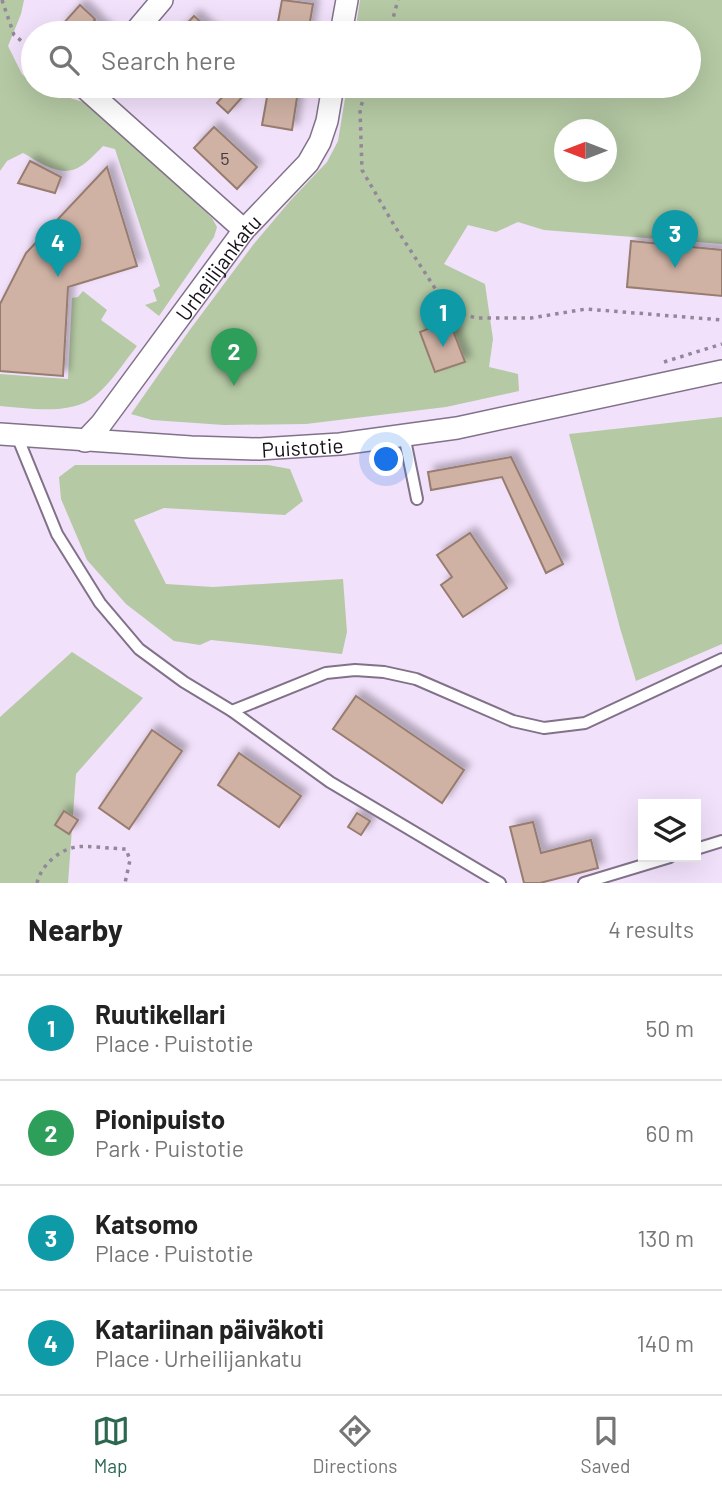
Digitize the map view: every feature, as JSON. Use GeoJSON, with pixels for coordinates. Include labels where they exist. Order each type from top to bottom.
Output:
{"type":"FeatureCollection","features":[{"type":"Feature","properties":{"kind":"street"},"geometry":{"type":"LineString","coordinates":[[144,21],[162,0]]}},
{"type":"Feature","properties":{"kind":"street"},"geometry":{"type":"LineString","coordinates":[[343,21],[347,0]]}},
{"type":"Feature","properties":{"kind":"street"},"geometry":{"type":"LineString","coordinates":[[99,98],[244,230]]}},
{"type":"Feature","properties":{"kind":"street","name":"Urheilijankatu"},"geometry":{"type":"LineString","coordinates":[[85,441],[101,424],[244,230],[308,163],[320,142],[331,98]]}},
{"type":"Feature","properties":{"kind":"street","name":"Puistotie"},"geometry":{"type":"LineString","coordinates":[[8,435],[259,449],[340,444],[457,428],[722,371]]}},
{"type":"Feature","properties":{"kind":"lane"},"geometry":{"type":"LineString","coordinates":[[8,435],[57,534],[100,603],[139,649],[184,682],[232,711],[330,782],[500,883]]}},
{"type":"Feature","properties":{"kind":"lane"},"geometry":{"type":"LineString","coordinates":[[404,435],[417,499]]}},
{"type":"Feature","properties":{"kind":"lane"},"geometry":{"type":"LineString","coordinates":[[232,711],[326,673],[355,670],[384,672],[416,679],[513,721],[544,728],[585,723],[722,659]]}},
{"type":"Feature","properties":{"kind":"lane"},"geometry":{"type":"LineString","coordinates":[[701,847],[722,841]]}},
{"type":"Feature","properties":{"kind":"lane"},"geometry":{"type":"LineString","coordinates":[[584,883],[653,862]]}},
{"type":"Feature","properties":{"kind":"path"},"geometry":{"type":"LineString","coordinates":[[2,0],[14,35],[21,41]]}},
{"type":"Feature","properties":{"kind":"path"},"geometry":{"type":"LineString","coordinates":[[392,21],[398,0]]}},
{"type":"Feature","properties":{"kind":"path"},"geometry":{"type":"LineString","coordinates":[[364,98],[360,109],[362,170],[394,225],[442,299],[453,311],[476,318],[531,318],[586,309],[722,320]]}},
{"type":"Feature","properties":{"kind":"path"},"geometry":{"type":"LineString","coordinates":[[660,363],[722,344]]}},
{"type":"Feature","properties":{"kind":"path"},"geometry":{"type":"LineString","coordinates":[[37,883],[52,857],[75,847],[126,849],[130,860],[125,883]]}},
{"type":"Feature","properties":{"kind":"green space"},"geometry":{"type":"Polygon","coordinates":[[[0,0],[24,0],[8,46],[21,72],[21,98],[70,98],[83,102],[163,172],[212,218],[217,227],[214,237],[159,316],[145,305],[157,301],[153,290],[160,286],[115,149],[103,146],[84,164],[66,171],[44,165],[23,153],[7,161],[0,171],[0,0]]]}},
{"type":"Feature","properties":{"kind":"green space"},"geometry":{"type":"Polygon","coordinates":[[[360,0],[722,0],[722,244],[544,230],[518,222],[496,232],[468,225],[444,264],[485,284],[493,339],[489,367],[518,374],[519,391],[446,407],[306,424],[224,425],[152,420],[131,414],[253,245],[327,162],[338,141],[345,98],[701,98],[701,21],[357,21],[360,0]]]}},
{"type":"Feature","properties":{"kind":"green space"},"geometry":{"type":"Polygon","coordinates":[[[83,291],[107,310],[101,320],[137,346],[107,385],[85,402],[49,409],[0,406],[0,374],[68,379],[72,298],[78,297],[83,291]]]}},
{"type":"Feature","properties":{"kind":"green space"},"geometry":{"type":"Polygon","coordinates":[[[722,417],[722,644],[636,681],[569,434],[722,417]]]}},
{"type":"Feature","properties":{"kind":"green space"},"geometry":{"type":"Polygon","coordinates":[[[75,465],[268,465],[290,469],[303,501],[285,515],[164,508],[134,520],[166,584],[213,587],[343,579],[347,632],[342,654],[211,640],[200,645],[174,641],[126,604],[87,560],[61,499],[59,477],[75,465]]]}},
{"type":"Feature","properties":{"kind":"green space"},"geometry":{"type":"Polygon","coordinates":[[[72,652],[143,698],[76,774],[68,883],[0,883],[0,717],[72,652]]]}},
{"type":"Feature","properties":{"kind":"building"},"geometry":{"type":"Polygon","coordinates":[[[282,0],[313,4],[310,21],[278,21],[282,0]]]}},
{"type":"Feature","properties":{"kind":"building"},"geometry":{"type":"Polygon","coordinates":[[[80,5],[95,21],[66,21],[80,5]]]}},
{"type":"Feature","properties":{"kind":"building"},"geometry":{"type":"Polygon","coordinates":[[[221,98],[241,98],[228,113],[217,103],[221,98]]]}},
{"type":"Feature","properties":{"kind":"building"},"geometry":{"type":"Polygon","coordinates":[[[267,98],[297,98],[292,130],[262,125],[267,98]]]}},
{"type":"Feature","properties":{"kind":"building"},"geometry":{"type":"Polygon","coordinates":[[[214,127],[257,167],[237,189],[194,148],[214,127]]]}},
{"type":"Feature","properties":{"kind":"building"},"geometry":{"type":"Polygon","coordinates":[[[30,161],[61,177],[55,193],[18,183],[30,161]]]}},
{"type":"Feature","properties":{"kind":"building"},"geometry":{"type":"Polygon","coordinates":[[[107,167],[137,266],[68,287],[63,376],[0,371],[0,304],[26,253],[107,167]]]}},
{"type":"Feature","properties":{"kind":"building"},"geometry":{"type":"Polygon","coordinates":[[[631,241],[722,250],[722,296],[627,287],[631,241]]]}},
{"type":"Feature","properties":{"kind":"building"},"geometry":{"type":"Polygon","coordinates":[[[449,320],[465,362],[435,372],[420,332],[449,320]]]}},
{"type":"Feature","properties":{"kind":"building"},"geometry":{"type":"Polygon","coordinates":[[[511,457],[563,564],[546,573],[502,477],[431,490],[428,472],[511,457]]]}},
{"type":"Feature","properties":{"kind":"building"},"geometry":{"type":"Polygon","coordinates":[[[470,533],[507,588],[463,617],[441,585],[452,577],[437,555],[470,533]]]}},
{"type":"Feature","properties":{"kind":"building"},"geometry":{"type":"Polygon","coordinates":[[[356,696],[464,770],[442,803],[333,729],[356,696]]]}},
{"type":"Feature","properties":{"kind":"building"},"geometry":{"type":"Polygon","coordinates":[[[152,730],[182,751],[129,829],[99,808],[152,730]]]}},
{"type":"Feature","properties":{"kind":"building"},"geometry":{"type":"Polygon","coordinates":[[[239,753],[301,796],[279,827],[218,785],[239,753]]]}},
{"type":"Feature","properties":{"kind":"building"},"geometry":{"type":"Polygon","coordinates":[[[64,811],[78,820],[69,834],[55,825],[64,811]]]}},
{"type":"Feature","properties":{"kind":"building"},"geometry":{"type":"Polygon","coordinates":[[[357,813],[370,821],[361,835],[348,827],[357,813]]]}},
{"type":"Feature","properties":{"kind":"building"},"geometry":{"type":"Polygon","coordinates":[[[533,822],[541,853],[591,840],[598,868],[540,883],[524,883],[510,827],[533,822]]]}},
{"type":"Feature","properties":{"kind":"place","name":"Katsomo"},"geometry":{"type":"Point","coordinates":[675,268]}},
{"type":"Feature","properties":{"kind":"place","name":"Katariinan päiväkoti"},"geometry":{"type":"Point","coordinates":[58,277]}},
{"type":"Feature","properties":{"kind":"place","name":"Ruutikellari"},"geometry":{"type":"Point","coordinates":[443,347]}},
{"type":"Feature","properties":{"kind":"place","name":"Pionipuisto"},"geometry":{"type":"Point","coordinates":[234,386]}}]}
